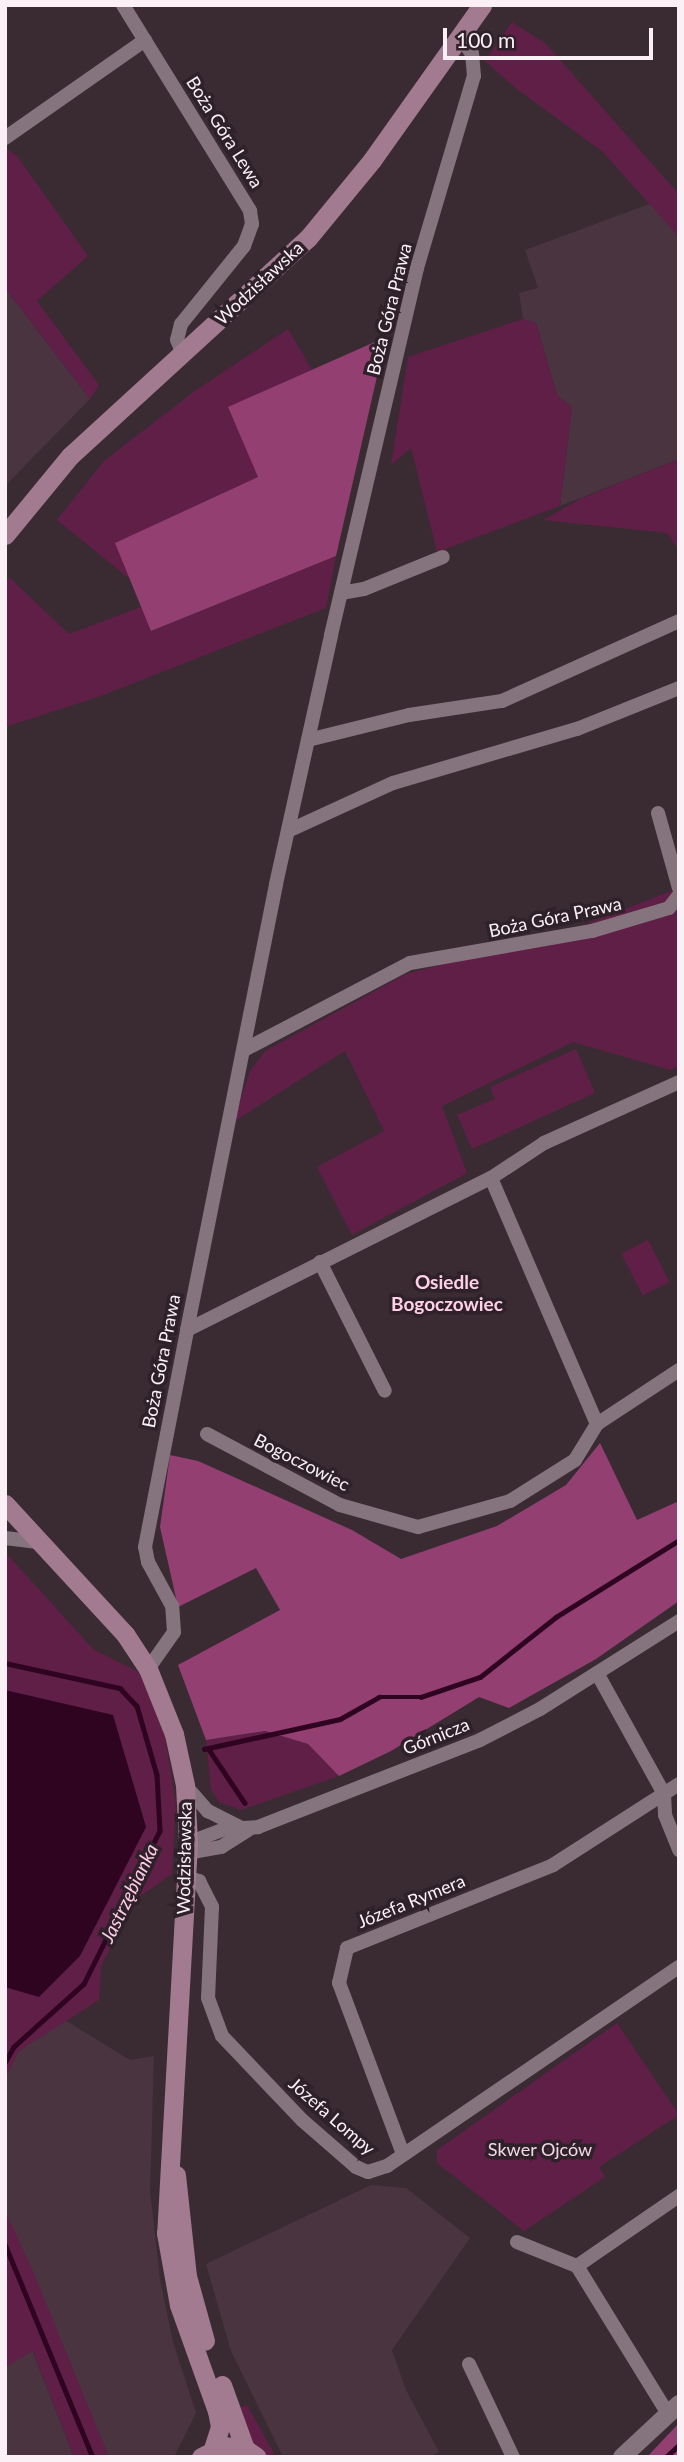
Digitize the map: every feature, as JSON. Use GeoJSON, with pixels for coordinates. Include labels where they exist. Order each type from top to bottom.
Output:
{"type":"FeatureCollection","features":[{"type":"Feature","properties":{"kind":"main road","name":"Wodzisławska"},"geometry":{"type":"LineString","coordinates":[[5,535],[70,456],[308,238],[462,38],[482,5]]}},
{"type":"Feature","properties":{"kind":"main road","name":"Wodzisławska"},"geometry":{"type":"LineString","coordinates":[[5,1504],[125,1634],[148,1669],[174,1734],[185,1785],[188,1848],[166,2233],[179,2305],[217,2411],[220,2427],[207,2453]]}},
{"type":"Feature","properties":{"kind":"main road","name":"Wodzisławska"},"geometry":{"type":"LineString","coordinates":[[171,2146],[197,2318],[251,2453]]}},
{"type":"Feature","properties":{"kind":"main road"},"geometry":{"type":"LineString","coordinates":[[207,2453],[251,2453]]}},
{"type":"Feature","properties":{"kind":"street","name":"Boża Góra Lewa"},"geometry":{"type":"LineString","coordinates":[[123,5],[246,201],[252,224],[244,246],[181,324],[177,340],[182,351]]}},
{"type":"Feature","properties":{"kind":"street","name":"Boża Góra Prawa"},"geometry":{"type":"LineString","coordinates":[[148,1669],[174,1632],[172,1606],[148,1562],[145,1547],[308,740],[417,268],[474,76],[472,54],[462,38]]}},
{"type":"Feature","properties":{"kind":"street"},"geometry":{"type":"LineString","coordinates":[[5,138],[145,40]]}},
{"type":"Feature","properties":{"kind":"street"},"geometry":{"type":"LineString","coordinates":[[341,593],[364,589],[443,557]]}},
{"type":"Feature","properties":{"kind":"street"},"geometry":{"type":"LineString","coordinates":[[308,740],[409,715],[502,701],[679,621]]}},
{"type":"Feature","properties":{"kind":"street"},"geometry":{"type":"LineString","coordinates":[[288,831],[393,783],[577,729],[679,688]]}},
{"type":"Feature","properties":{"kind":"street"},"geometry":{"type":"LineString","coordinates":[[658,813],[679,888]]}},
{"type":"Feature","properties":{"kind":"street","name":"Boża Góra Prawa"},"geometry":{"type":"LineString","coordinates":[[244,1050],[410,963],[592,931],[669,908],[679,895]]}},
{"type":"Feature","properties":{"kind":"street"},"geometry":{"type":"LineString","coordinates":[[187,1330],[491,1178],[544,1143],[679,1082]]}},
{"type":"Feature","properties":{"kind":"street"},"geometry":{"type":"LineString","coordinates":[[491,1178],[597,1424]]}},
{"type":"Feature","properties":{"kind":"street"},"geometry":{"type":"LineString","coordinates":[[320,1262],[385,1391]]}},
{"type":"Feature","properties":{"kind":"street","name":"Bogoczowiec"},"geometry":{"type":"LineString","coordinates":[[207,1434],[340,1505],[418,1527],[510,1501],[575,1460],[597,1424],[679,1370]]}},
{"type":"Feature","properties":{"kind":"street"},"geometry":{"type":"LineString","coordinates":[[5,1538],[40,1542]]}},
{"type":"Feature","properties":{"kind":"street","name":"Górnicza"},"geometry":{"type":"LineString","coordinates":[[188,1848],[225,1829],[248,1830],[480,1740],[597,1673],[679,1621]]}},
{"type":"Feature","properties":{"kind":"street"},"geometry":{"type":"LineString","coordinates":[[597,1673],[664,1794],[665,1815],[679,1850]]}},
{"type":"Feature","properties":{"kind":"street","name":"Józefa Rymera"},"geometry":{"type":"LineString","coordinates":[[403,2154],[339,1983],[347,1948],[553,1865],[679,1784]]}},
{"type":"Feature","properties":{"kind":"street"},"geometry":{"type":"LineString","coordinates":[[185,1785],[208,1811],[248,1830]]}},
{"type":"Feature","properties":{"kind":"street","name":"Józefa Lompy"},"geometry":{"type":"LineString","coordinates":[[186,1877],[199,1881],[212,1908],[208,1998],[222,2036],[302,2120],[356,2167],[368,2172],[403,2154],[679,1967]]}},
{"type":"Feature","properties":{"kind":"street"},"geometry":{"type":"LineString","coordinates":[[577,2266],[679,2196]]}},
{"type":"Feature","properties":{"kind":"street"},"geometry":{"type":"LineString","coordinates":[[517,2242],[577,2266],[673,2409],[622,2457]]}},
{"type":"Feature","properties":{"kind":"street"},"geometry":{"type":"LineString","coordinates":[[469,2364],[513,2457]]}},
{"type":"Feature","properties":{"kind":"shaded area"},"geometry":{"type":"Polygon","coordinates":[[[652,203],[679,237],[679,459],[560,506],[572,407],[557,395],[536,323],[523,319],[519,293],[538,288],[525,250],[652,203]]]}},
{"type":"Feature","properties":{"kind":"shaded area"},"geometry":{"type":"Polygon","coordinates":[[[5,288],[90,399],[5,486],[5,288]]]}},
{"type":"Feature","properties":{"kind":"shaded area"},"geometry":{"type":"Polygon","coordinates":[[[386,337],[336,556],[151,631],[115,543],[258,477],[228,407],[386,337]]]}},
{"type":"Feature","properties":{"kind":"shaded area"},"geometry":{"type":"Polygon","coordinates":[[[600,1443],[637,1520],[679,1501],[679,1601],[596,1659],[509,1708],[479,1697],[391,1751],[339,1776],[308,1744],[265,1731],[206,1740],[178,1665],[280,1610],[256,1568],[178,1607],[160,1527],[170,1455],[198,1461],[352,1530],[401,1559],[497,1526],[566,1485],[600,1443]]]}},
{"type":"Feature","properties":{"kind":"shaded area"},"geometry":{"type":"Polygon","coordinates":[[[5,1690],[113,1715],[146,1827],[80,1956],[39,1997],[5,1987],[5,1690]]]}},
{"type":"Feature","properties":{"kind":"shaded area"},"geometry":{"type":"Polygon","coordinates":[[[60,2017],[130,2060],[154,2056],[150,2190],[160,2279],[173,2342],[196,2413],[174,2457],[109,2457],[5,2212],[5,2063],[60,2017]]]}},
{"type":"Feature","properties":{"kind":"shaded area"},"geometry":{"type":"Polygon","coordinates":[[[371,2185],[406,2188],[470,2238],[392,2350],[406,2390],[439,2452],[429,2457],[283,2457],[231,2351],[206,2264],[371,2185]]]}},
{"type":"Feature","properties":{"kind":"shaded area"},"geometry":{"type":"Polygon","coordinates":[[[16,2309],[74,2457],[5,2457],[5,2319],[16,2309]]]}},
{"type":"Feature","properties":{"kind":"shaded area"},"geometry":{"type":"Polygon","coordinates":[[[679,2423],[679,2457],[647,2457],[679,2423]]]}},
{"type":"Feature","properties":{"kind":"green space"},"geometry":{"type":"Polygon","coordinates":[[[512,22],[546,44],[677,192],[679,237],[603,152],[518,90],[485,61],[512,22]]]}},
{"type":"Feature","properties":{"kind":"green space"},"geometry":{"type":"Polygon","coordinates":[[[7,149],[17,156],[88,256],[37,301],[99,385],[90,399],[5,288],[7,149]]]}},
{"type":"Feature","properties":{"kind":"green space"},"geometry":{"type":"Polygon","coordinates":[[[523,319],[536,323],[557,395],[572,407],[560,506],[437,552],[411,448],[391,465],[408,357],[523,319]]]}},
{"type":"Feature","properties":{"kind":"green space"},"geometry":{"type":"Polygon","coordinates":[[[288,329],[312,370],[228,408],[259,477],[116,543],[131,580],[57,520],[104,461],[196,390],[288,329]]]}},
{"type":"Feature","properties":{"kind":"green space"},"geometry":{"type":"Polygon","coordinates":[[[679,459],[679,550],[667,533],[543,520],[582,498],[679,459]]]}},
{"type":"Feature","properties":{"kind":"green space"},"geometry":{"type":"Polygon","coordinates":[[[336,556],[326,608],[98,697],[5,727],[5,585],[9,577],[69,634],[141,607],[152,631],[336,556]]]}},
{"type":"Feature","properties":{"kind":"green space"},"geometry":{"type":"Polygon","coordinates":[[[679,888],[679,1066],[670,1070],[573,1042],[442,1106],[467,1173],[352,1235],[317,1167],[384,1131],[345,1051],[233,1122],[250,1071],[265,1051],[406,974],[581,926],[679,888]]]}},
{"type":"Feature","properties":{"kind":"green space"},"geometry":{"type":"Polygon","coordinates":[[[576,1049],[595,1093],[472,1149],[457,1115],[495,1099],[490,1087],[576,1049]]]}},
{"type":"Feature","properties":{"kind":"green space"},"geometry":{"type":"Polygon","coordinates":[[[648,1240],[669,1282],[643,1295],[621,1254],[648,1240]]]}},
{"type":"Feature","properties":{"kind":"green space"},"geometry":{"type":"Polygon","coordinates":[[[5,1552],[93,1649],[139,1672],[163,1724],[176,1805],[172,1874],[135,1900],[101,1966],[99,2000],[19,2051],[5,2079],[5,1552]]]}},
{"type":"Feature","properties":{"kind":"green space"},"geometry":{"type":"Polygon","coordinates":[[[265,1731],[308,1744],[339,1776],[241,1810],[219,1802],[211,1790],[206,1740],[265,1731]]]}},
{"type":"Feature","properties":{"kind":"green space","name":"Skwer Ojców"},"geometry":{"type":"Polygon","coordinates":[[[617,2023],[679,2115],[599,2167],[605,2177],[524,2231],[437,2163],[437,2150],[617,2023]]]}},
{"type":"Feature","properties":{"kind":"green space"},"geometry":{"type":"Polygon","coordinates":[[[5,2211],[32,2269],[109,2457],[74,2457],[33,2351],[5,2367],[5,2211]]]}},
{"type":"Feature","properties":{"kind":"green space"},"geometry":{"type":"Polygon","coordinates":[[[247,2405],[276,2457],[264,2457],[251,2446],[235,2409],[247,2405]]]}},
{"type":"Feature","properties":{"kind":"waterway"},"geometry":{"type":"LineString","coordinates":[[204,1749],[340,1719],[379,1697],[421,1697],[480,1677],[556,1617],[679,1540]]}},
{"type":"Feature","properties":{"kind":"waterway","name":"Jastrzębianka"},"geometry":{"type":"LineString","coordinates":[[5,1663],[120,1688],[137,1706],[157,1775],[160,1831],[84,1984],[14,2047],[5,2063]]}},
{"type":"Feature","properties":{"kind":"waterway"},"geometry":{"type":"LineString","coordinates":[[208,1748],[245,1803]]}},
{"type":"Feature","properties":{"kind":"waterway","name":"Jastrzębianka"},"geometry":{"type":"LineString","coordinates":[[5,2244],[93,2457]]}},
{"type":"Feature","properties":{"kind":"waterway"},"geometry":{"type":"LineString","coordinates":[[666,2457],[679,2445]]}},
{"type":"Feature","properties":{"kind":"district","name":"Osiedle Bogoczowiec"},"geometry":{"type":"Point","coordinates":[447,1293]}}]}
